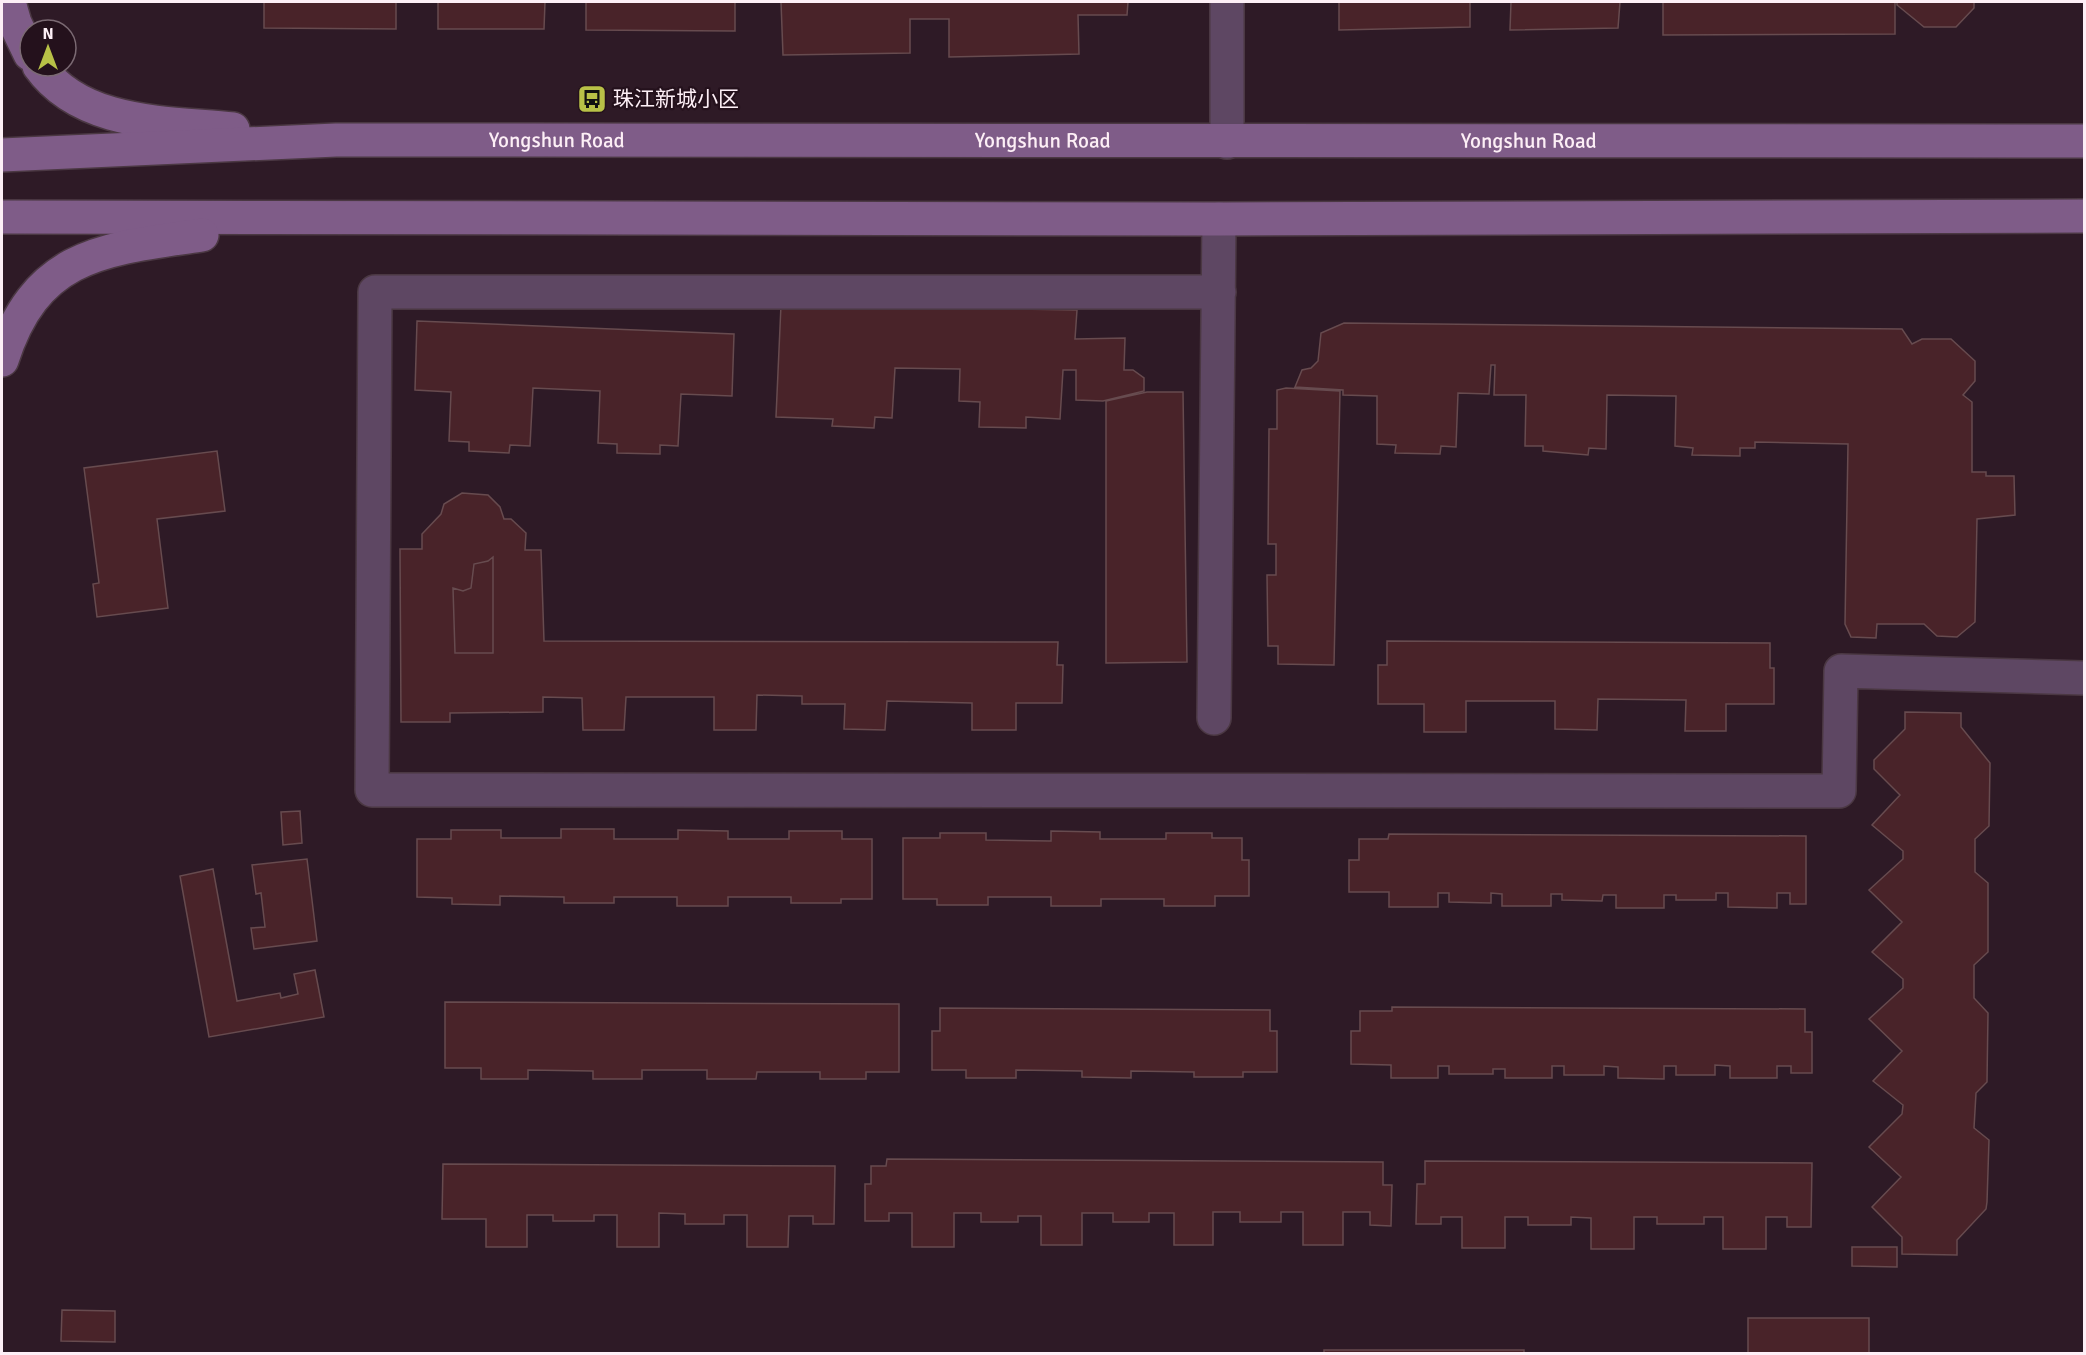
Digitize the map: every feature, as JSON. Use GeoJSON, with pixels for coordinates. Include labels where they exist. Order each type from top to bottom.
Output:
{"type":"FeatureCollection","features":[{"type":"Feature","properties":{"kind":"main road"},"geometry":{"type":"LineString","coordinates":[[9,2],[18,29]]}},
{"type":"Feature","properties":{"kind":"main road"},"geometry":{"type":"LineString","coordinates":[[50,78],[61,90],[96,110],[164,122],[336,140]]}},
{"type":"Feature","properties":{"kind":"main road","name":"Yongshun Road"},"geometry":{"type":"LineString","coordinates":[[2,155],[336,140],[2085,141]]}},
{"type":"Feature","properties":{"kind":"main road"},"geometry":{"type":"LineString","coordinates":[[2,217],[1219,219],[2085,216]]}},
{"type":"Feature","properties":{"kind":"main road"},"geometry":{"type":"LineString","coordinates":[[2,360],[19,319],[39,290],[61,271],[88,256],[126,246],[230,230],[356,218]]}},
{"type":"Feature","properties":{"kind":"street"},"geometry":{"type":"LineString","coordinates":[[1227,2],[1227,142]]}},
{"type":"Feature","properties":{"kind":"street"},"geometry":{"type":"LineString","coordinates":[[1214,718],[1219,219]]}},
{"type":"Feature","properties":{"kind":"street"},"geometry":{"type":"LineString","coordinates":[[1219,292],[375,292],[372,790],[1839,791],[1841,670],[2085,678]]}},
{"type":"Feature","properties":{"kind":"building"},"geometry":{"type":"Polygon","coordinates":[[[264,2],[396,2],[396,29],[264,28],[264,2]]]}},
{"type":"Feature","properties":{"kind":"building"},"geometry":{"type":"Polygon","coordinates":[[[438,2],[545,2],[544,29],[438,29],[438,2]]]}},
{"type":"Feature","properties":{"kind":"building"},"geometry":{"type":"Polygon","coordinates":[[[586,2],[735,2],[735,31],[586,30],[586,2]]]}},
{"type":"Feature","properties":{"kind":"building"},"geometry":{"type":"Polygon","coordinates":[[[781,2],[1128,2],[1127,15],[1078,15],[1079,54],[949,57],[949,19],[910,19],[910,53],[783,55],[781,2]]]}},
{"type":"Feature","properties":{"kind":"building"},"geometry":{"type":"Polygon","coordinates":[[[1339,2],[1470,2],[1470,27],[1339,30],[1339,2]]]}},
{"type":"Feature","properties":{"kind":"building"},"geometry":{"type":"Polygon","coordinates":[[[1511,2],[1620,2],[1618,28],[1510,30],[1511,2]]]}},
{"type":"Feature","properties":{"kind":"building"},"geometry":{"type":"Polygon","coordinates":[[[1663,2],[1895,2],[1895,34],[1663,35],[1663,2]]]}},
{"type":"Feature","properties":{"kind":"building"},"geometry":{"type":"Polygon","coordinates":[[[1897,2],[1974,2],[1974,8],[1956,27],[1924,27],[1897,5],[1897,2]]]}},
{"type":"Feature","properties":{"kind":"building"},"geometry":{"type":"Polygon","coordinates":[[[781,305],[1077,310],[1075,339],[1125,338],[1124,370],[1133,370],[1144,378],[1144,391],[1103,401],[1076,400],[1076,370],[1063,370],[1060,419],[1026,417],[1026,428],[979,427],[980,402],[959,401],[960,369],[895,368],[892,418],[875,417],[874,428],[832,426],[833,419],[776,417],[781,305]]]}},
{"type":"Feature","properties":{"kind":"building"},"geometry":{"type":"Polygon","coordinates":[[[417,321],[734,334],[732,396],[681,394],[678,446],[660,445],[660,454],[617,453],[617,444],[598,443],[600,391],[533,388],[530,446],[510,445],[509,453],[469,451],[469,442],[449,441],[451,392],[415,390],[417,321]]]}},
{"type":"Feature","properties":{"kind":"building"},"geometry":{"type":"Polygon","coordinates":[[[1344,323],[1902,329],[1912,344],[1922,339],[1951,339],[1975,361],[1975,381],[1963,395],[1972,402],[1972,472],[1986,472],[1986,476],[2014,476],[2015,515],[1977,519],[1975,622],[1957,637],[1937,636],[1924,624],[1877,624],[1876,638],[1851,637],[1845,624],[1848,444],[1755,442],[1755,448],[1740,448],[1740,456],[1692,455],[1693,448],[1675,446],[1676,396],[1607,395],[1606,449],[1589,448],[1588,455],[1543,451],[1543,446],[1525,446],[1526,395],[1494,395],[1495,365],[1491,365],[1489,394],[1458,393],[1456,447],[1441,446],[1440,454],[1395,453],[1396,445],[1377,444],[1377,396],[1343,395],[1343,390],[1295,387],[1302,370],[1311,368],[1318,361],[1321,333],[1344,323]]]}},
{"type":"Feature","properties":{"kind":"building"},"geometry":{"type":"Polygon","coordinates":[[[1286,388],[1340,391],[1334,665],[1278,664],[1278,646],[1268,646],[1267,575],[1276,575],[1276,544],[1268,544],[1269,429],[1277,429],[1277,390],[1286,388]]]}},
{"type":"Feature","properties":{"kind":"building"},"geometry":{"type":"Polygon","coordinates":[[[1147,392],[1183,392],[1187,662],[1106,663],[1106,401],[1147,392]]]}},
{"type":"Feature","properties":{"kind":"building"},"geometry":{"type":"Polygon","coordinates":[[[217,451],[225,511],[157,519],[168,608],[97,617],[93,584],[99,583],[84,468],[217,451]]]}},
{"type":"Feature","properties":{"kind":"building"},"geometry":{"type":"Polygon","coordinates":[[[462,493],[488,495],[500,507],[504,519],[511,519],[526,533],[525,550],[541,550],[544,641],[1058,642],[1057,665],[1063,665],[1062,703],[1016,703],[1016,730],[972,730],[972,703],[887,701],[885,730],[844,729],[845,704],[802,704],[802,696],[757,695],[756,730],[714,730],[714,697],[626,697],[624,730],[583,730],[582,698],[543,697],[543,712],[450,713],[450,722],[401,722],[400,549],[422,549],[422,534],[441,514],[444,504],[462,493]],[[493,557],[488,561],[474,564],[471,588],[463,591],[453,588],[455,653],[493,653],[493,557]]]}},
{"type":"Feature","properties":{"kind":"building"},"geometry":{"type":"Polygon","coordinates":[[[493,557],[493,653],[455,653],[453,588],[463,591],[471,588],[474,564],[488,561],[493,557]]]}},
{"type":"Feature","properties":{"kind":"building"},"geometry":{"type":"Polygon","coordinates":[[[1387,641],[1770,643],[1770,668],[1774,668],[1774,704],[1726,704],[1726,731],[1685,731],[1686,700],[1598,699],[1597,730],[1555,729],[1555,701],[1466,701],[1466,732],[1424,732],[1424,704],[1378,704],[1378,665],[1387,665],[1387,641]]]}},
{"type":"Feature","properties":{"kind":"building"},"geometry":{"type":"Polygon","coordinates":[[[1905,712],[1961,713],[1961,727],[1990,763],[1989,826],[1975,839],[1975,872],[1988,883],[1988,952],[1974,965],[1974,998],[1988,1013],[1987,1082],[1976,1093],[1974,1128],[1989,1140],[1987,1202],[1986,1209],[1957,1240],[1957,1255],[1902,1254],[1902,1237],[1872,1207],[1901,1177],[1869,1147],[1902,1114],[1903,1105],[1873,1081],[1902,1051],[1869,1019],[1903,988],[1903,979],[1872,952],[1902,922],[1869,890],[1903,859],[1903,851],[1872,825],[1900,795],[1874,769],[1874,760],[1905,729],[1905,712]]]}},
{"type":"Feature","properties":{"kind":"building"},"geometry":{"type":"Polygon","coordinates":[[[300,811],[302,843],[283,845],[281,812],[300,811]]]}},
{"type":"Feature","properties":{"kind":"building"},"geometry":{"type":"Polygon","coordinates":[[[561,829],[614,829],[614,839],[678,839],[678,830],[728,831],[728,839],[789,839],[789,831],[842,831],[842,839],[872,839],[872,899],[841,899],[841,903],[791,903],[791,897],[728,897],[728,906],[677,906],[677,897],[614,897],[614,903],[564,903],[564,897],[500,896],[500,905],[452,904],[452,898],[417,897],[417,839],[451,839],[451,830],[501,830],[501,838],[561,838],[561,829]]]}},
{"type":"Feature","properties":{"kind":"building"},"geometry":{"type":"Polygon","coordinates":[[[1051,831],[1100,832],[1100,839],[1166,839],[1166,833],[1212,833],[1212,838],[1242,838],[1242,860],[1249,860],[1249,896],[1215,896],[1215,906],[1164,906],[1164,899],[1101,899],[1101,906],[1051,906],[1051,897],[988,897],[988,905],[937,905],[937,899],[903,899],[903,838],[940,838],[940,833],[986,833],[986,840],[1051,841],[1051,831]]]}},
{"type":"Feature","properties":{"kind":"building"},"geometry":{"type":"Polygon","coordinates":[[[1389,834],[1806,836],[1806,904],[1790,904],[1790,893],[1777,893],[1777,908],[1728,907],[1728,893],[1716,893],[1716,900],[1676,900],[1676,895],[1664,895],[1664,908],[1616,908],[1616,895],[1603,895],[1602,901],[1562,900],[1562,894],[1551,894],[1551,906],[1502,906],[1502,894],[1491,893],[1491,903],[1449,902],[1449,893],[1438,893],[1438,907],[1389,907],[1389,892],[1349,892],[1349,860],[1359,860],[1359,839],[1388,839],[1389,834]]]}},
{"type":"Feature","properties":{"kind":"building"},"geometry":{"type":"Polygon","coordinates":[[[307,859],[317,941],[254,949],[251,928],[265,927],[261,893],[256,894],[252,865],[307,859]]]}},
{"type":"Feature","properties":{"kind":"building"},"geometry":{"type":"Polygon","coordinates":[[[213,869],[237,1001],[280,993],[281,998],[298,994],[294,974],[315,970],[324,1017],[209,1037],[180,876],[213,869]]]}},
{"type":"Feature","properties":{"kind":"building"},"geometry":{"type":"Polygon","coordinates":[[[445,1002],[899,1004],[899,1072],[866,1072],[866,1079],[820,1079],[820,1072],[757,1072],[756,1079],[707,1079],[707,1070],[642,1070],[642,1079],[593,1079],[593,1071],[528,1070],[528,1079],[481,1079],[481,1068],[445,1068],[445,1002]]]}},
{"type":"Feature","properties":{"kind":"building"},"geometry":{"type":"Polygon","coordinates":[[[1392,1007],[1805,1009],[1805,1032],[1812,1032],[1812,1073],[1791,1073],[1791,1066],[1777,1066],[1777,1078],[1730,1078],[1730,1066],[1715,1065],[1715,1075],[1676,1075],[1676,1066],[1664,1066],[1664,1079],[1618,1078],[1618,1067],[1604,1066],[1604,1075],[1564,1075],[1564,1066],[1552,1066],[1552,1078],[1505,1078],[1505,1069],[1493,1069],[1493,1074],[1449,1074],[1449,1066],[1438,1066],[1438,1078],[1391,1078],[1391,1065],[1351,1064],[1351,1031],[1360,1031],[1360,1011],[1392,1011],[1392,1007]]]}},
{"type":"Feature","properties":{"kind":"building"},"geometry":{"type":"Polygon","coordinates":[[[940,1008],[1270,1010],[1270,1031],[1277,1031],[1277,1072],[1243,1072],[1243,1077],[1194,1077],[1194,1072],[1131,1071],[1131,1078],[1082,1077],[1082,1071],[1016,1070],[1016,1078],[966,1078],[966,1070],[932,1070],[932,1031],[940,1031],[940,1008]]]}},
{"type":"Feature","properties":{"kind":"building"},"geometry":{"type":"Polygon","coordinates":[[[887,1159],[1383,1162],[1383,1185],[1392,1185],[1391,1226],[1370,1225],[1370,1212],[1343,1212],[1343,1245],[1303,1245],[1303,1212],[1281,1212],[1281,1222],[1240,1222],[1240,1212],[1213,1212],[1213,1245],[1174,1245],[1174,1213],[1149,1213],[1149,1222],[1113,1222],[1113,1213],[1082,1213],[1082,1245],[1041,1245],[1041,1216],[1018,1216],[1018,1222],[981,1222],[981,1213],[954,1213],[954,1247],[912,1247],[912,1213],[889,1213],[889,1221],[865,1221],[865,1184],[871,1184],[871,1166],[886,1166],[887,1159]]]}},
{"type":"Feature","properties":{"kind":"building"},"geometry":{"type":"Polygon","coordinates":[[[1425,1161],[1812,1163],[1811,1227],[1787,1227],[1787,1217],[1766,1217],[1766,1249],[1723,1249],[1723,1217],[1704,1217],[1704,1224],[1657,1224],[1657,1217],[1634,1217],[1634,1249],[1591,1249],[1591,1218],[1571,1217],[1571,1225],[1528,1225],[1528,1217],[1505,1217],[1505,1248],[1462,1248],[1462,1217],[1441,1217],[1441,1224],[1416,1224],[1417,1184],[1425,1184],[1425,1161]]]}},
{"type":"Feature","properties":{"kind":"building"},"geometry":{"type":"Polygon","coordinates":[[[443,1164],[835,1166],[834,1224],[813,1224],[813,1216],[789,1216],[788,1247],[747,1247],[747,1215],[724,1215],[724,1224],[685,1224],[685,1214],[659,1213],[659,1247],[617,1247],[617,1215],[594,1215],[594,1221],[553,1221],[553,1215],[527,1215],[527,1247],[486,1247],[486,1219],[442,1219],[443,1164]]]}},
{"type":"Feature","properties":{"kind":"building"},"geometry":{"type":"Polygon","coordinates":[[[1852,1247],[1897,1247],[1897,1267],[1852,1266],[1852,1247]]]}},
{"type":"Feature","properties":{"kind":"building"},"geometry":{"type":"Polygon","coordinates":[[[62,1310],[115,1311],[115,1342],[61,1341],[62,1310]]]}},
{"type":"Feature","properties":{"kind":"building"},"geometry":{"type":"Polygon","coordinates":[[[1748,1318],[1869,1318],[1869,1354],[1748,1354],[1748,1318]]]}},
{"type":"Feature","properties":{"kind":"building"},"geometry":{"type":"Polygon","coordinates":[[[1324,1350],[1524,1350],[1524,1354],[1324,1354],[1324,1350]]]}},
{"type":"Feature","properties":{"kind":"place","name":"珠江新城小区"},"geometry":{"type":"Point","coordinates":[592,99]}}]}
